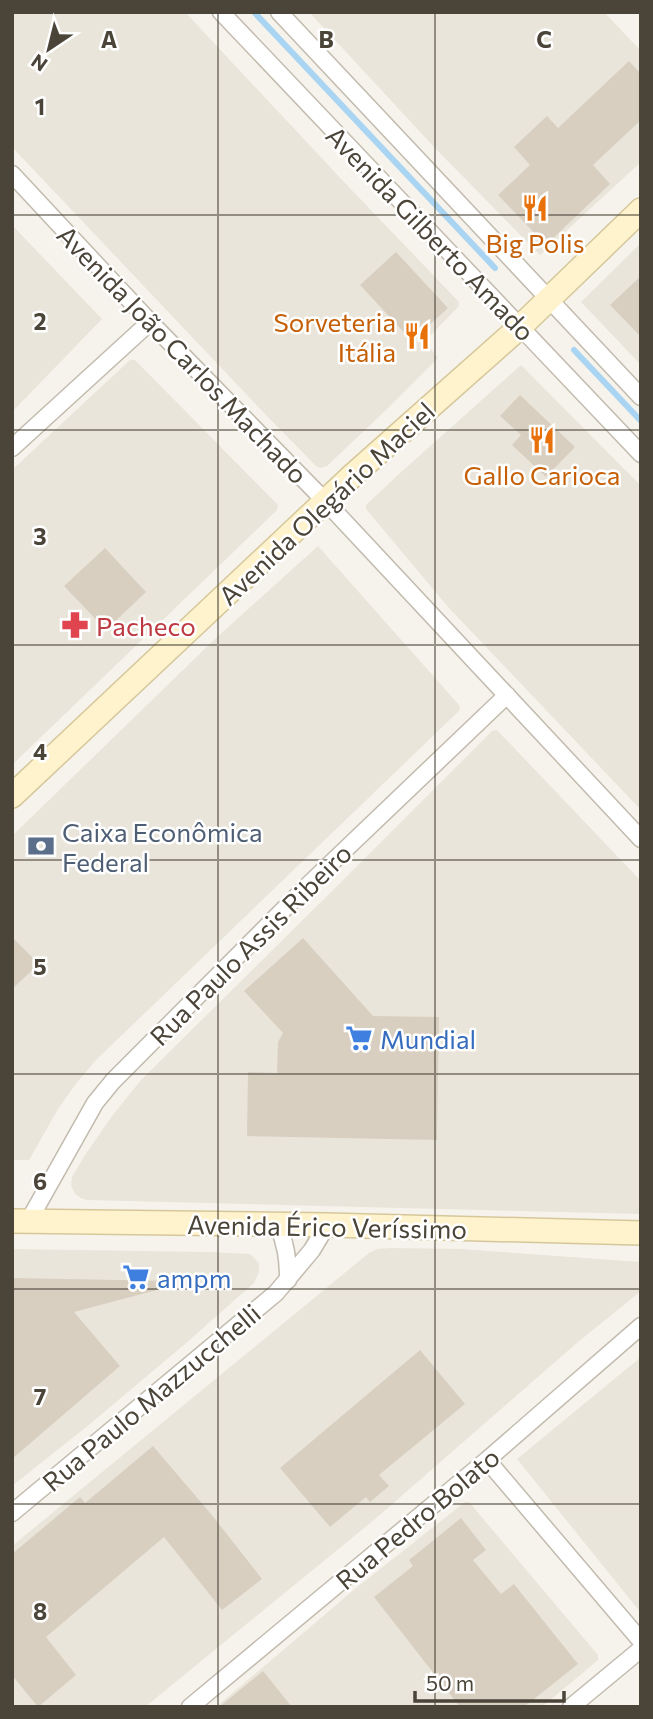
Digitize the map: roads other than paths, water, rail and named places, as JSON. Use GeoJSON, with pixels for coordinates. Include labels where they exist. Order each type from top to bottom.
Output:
{"type":"FeatureCollection","features":[{"type":"Feature","properties":{"kind":"main road","name":"Avenida Olegário Maciel"},"geometry":{"type":"LineString","coordinates":[[12,796],[325,501],[520,327],[641,210]]}},
{"type":"Feature","properties":{"kind":"main road","name":"Avenida Érico Veríssimo"},"geometry":{"type":"LineString","coordinates":[[20,1221],[641,1233]]}},
{"type":"Feature","properties":{"kind":"street","name":"Avenida Gilberto Amado"},"geometry":{"type":"LineString","coordinates":[[221,12],[641,454]]}},
{"type":"Feature","properties":{"kind":"street","name":"Avenida Gilberto Amado"},"geometry":{"type":"LineString","coordinates":[[279,12],[641,397]]}},
{"type":"Feature","properties":{"kind":"street","name":"Avenida João Carlos Machado"},"geometry":{"type":"LineString","coordinates":[[12,174],[149,322],[325,501],[641,839]]}},
{"type":"Feature","properties":{"kind":"street"},"geometry":{"type":"LineString","coordinates":[[12,448],[149,322]]}},
{"type":"Feature","properties":{"kind":"street","name":"Rua Paulo Assis Ribeiro"},"geometry":{"type":"LineString","coordinates":[[20,1221],[95,1103],[113,1081],[305,888],[507,695]]}},
{"type":"Feature","properties":{"kind":"street"},"geometry":{"type":"LineString","coordinates":[[277,1224],[284,1239],[288,1259],[288,1280]]}},
{"type":"Feature","properties":{"kind":"street","name":"Rua Paulo Mazzucchelli"},"geometry":{"type":"LineString","coordinates":[[12,1513],[266,1302],[312,1250],[327,1225]]}},
{"type":"Feature","properties":{"kind":"street","name":"Rua Pedro Bolato"},"geometry":{"type":"LineString","coordinates":[[190,1707],[487,1460],[641,1326]]}},
{"type":"Feature","properties":{"kind":"street"},"geometry":{"type":"LineString","coordinates":[[487,1460],[641,1640]]}},
{"type":"Feature","properties":{"kind":"street"},"geometry":{"type":"LineString","coordinates":[[571,1707],[641,1649]]}},
{"type":"Feature","properties":{"kind":"waterway"},"geometry":{"type":"LineString","coordinates":[[254,12],[495,268]]}},
{"type":"Feature","properties":{"kind":"waterway"},"geometry":{"type":"LineString","coordinates":[[574,350],[641,421]]}},
{"type":"Feature","properties":{"kind":"place","name":"Big Polis"},"geometry":{"type":"Point","coordinates":[535,208]}},
{"type":"Feature","properties":{"kind":"place","name":"Sorveteria Itália"},"geometry":{"type":"Point","coordinates":[417,336]}},
{"type":"Feature","properties":{"kind":"place","name":"Gallo Carioca"},"geometry":{"type":"Point","coordinates":[542,440]}},
{"type":"Feature","properties":{"kind":"place","name":"Pacheco"},"geometry":{"type":"Point","coordinates":[75,625]}},
{"type":"Feature","properties":{"kind":"place","name":"Caixa Econômica Federal"},"geometry":{"type":"Point","coordinates":[41,846]}},
{"type":"Feature","properties":{"kind":"place","name":"Mundial"},"geometry":{"type":"Point","coordinates":[359,1038]}},
{"type":"Feature","properties":{"kind":"place","name":"ampm"},"geometry":{"type":"Point","coordinates":[136,1277]}}]}
